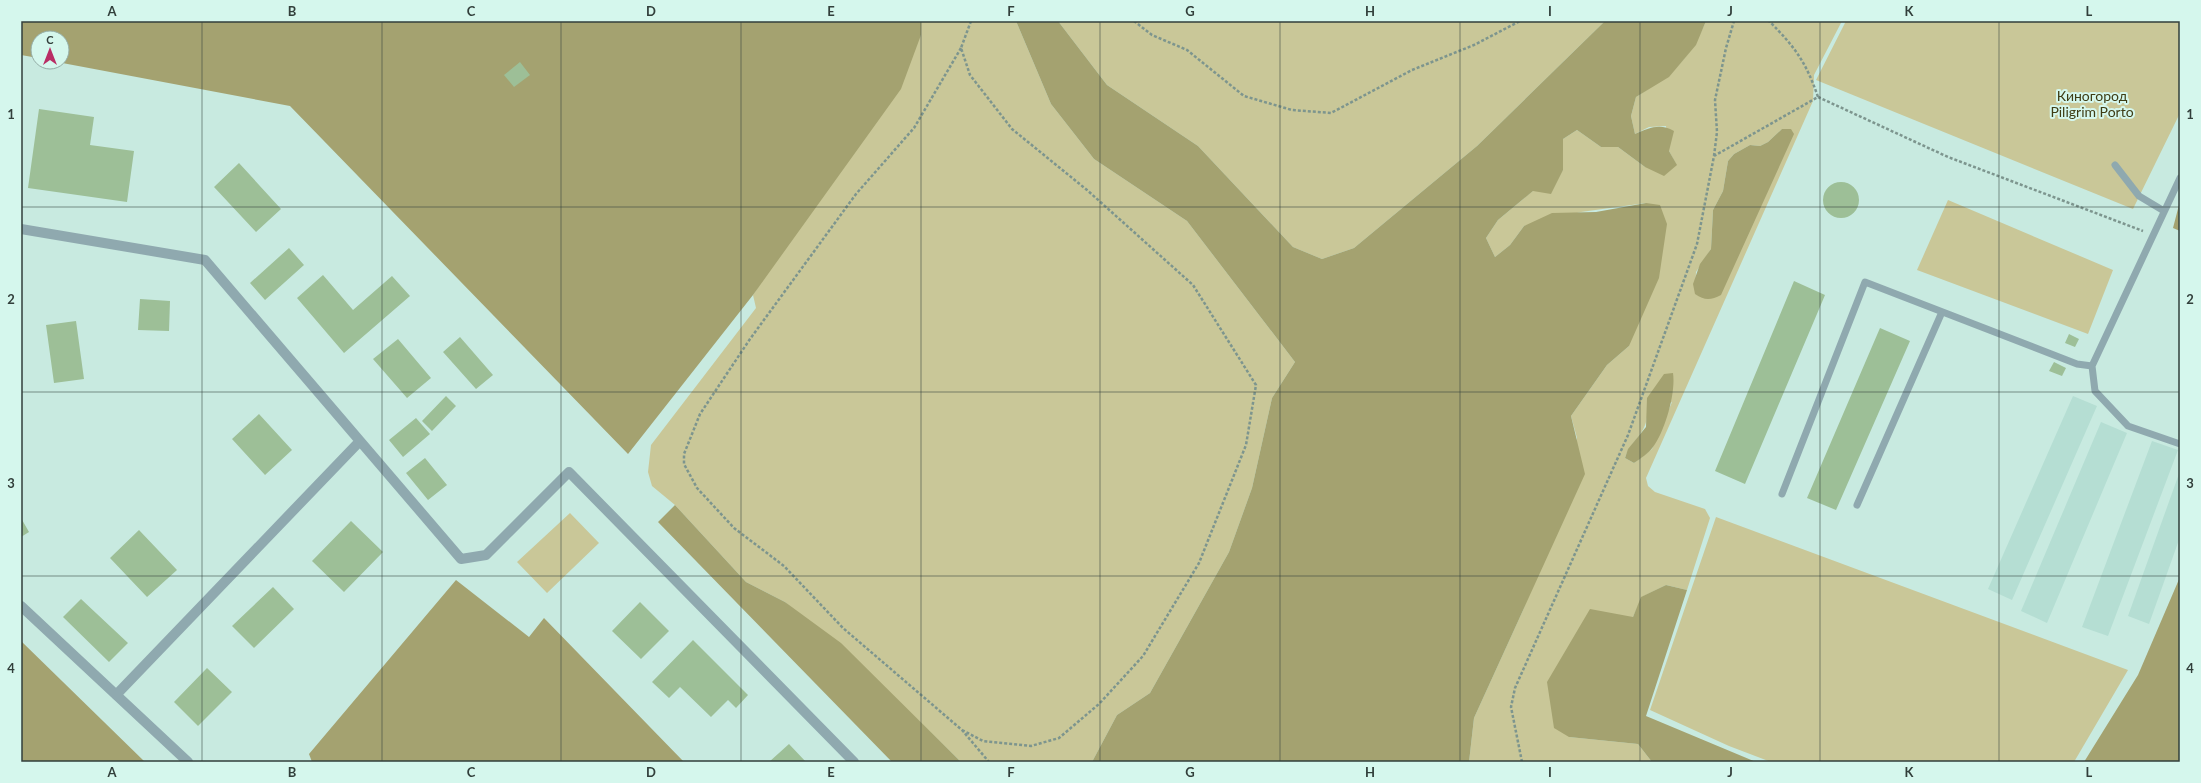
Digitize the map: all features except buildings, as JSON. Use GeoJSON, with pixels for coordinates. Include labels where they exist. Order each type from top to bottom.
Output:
{"type":"FeatureCollection","features":[{"type":"Feature","properties":{"kind":"street"},"geometry":{"type":"LineString","coordinates":[[21,229],[205,260],[462,559],[486,555],[570,472],[854,762]]}},
{"type":"Feature","properties":{"kind":"street"},"geometry":{"type":"LineString","coordinates":[[116,695],[360,441]]}},
{"type":"Feature","properties":{"kind":"street"},"geometry":{"type":"LineString","coordinates":[[21,606],[188,762]]}},
{"type":"Feature","properties":{"kind":"lane"},"geometry":{"type":"LineString","coordinates":[[2115,165],[2139,196],[2164,211]]}},
{"type":"Feature","properties":{"kind":"lane"},"geometry":{"type":"LineString","coordinates":[[2180,178],[2092,366],[2095,391],[2128,426],[2180,444]]}},
{"type":"Feature","properties":{"kind":"lane"},"geometry":{"type":"LineString","coordinates":[[1782,494],[1865,282],[2077,364],[2092,366]]}},
{"type":"Feature","properties":{"kind":"lane"},"geometry":{"type":"LineString","coordinates":[[1857,505],[1942,312]]}},
{"type":"Feature","properties":{"kind":"path"},"geometry":{"type":"LineString","coordinates":[[971,21],[961,48],[914,128],[856,194],[750,339],[700,414],[684,454],[684,464],[697,488],[734,528],[784,566],[843,628],[962,730],[989,762]]}},
{"type":"Feature","properties":{"kind":"path"},"geometry":{"type":"LineString","coordinates":[[1134,21],[1152,35],[1187,50],[1244,96],[1292,110],[1331,113],[1412,70],[1474,45],[1520,21]]}},
{"type":"Feature","properties":{"kind":"path"},"geometry":{"type":"LineString","coordinates":[[1522,762],[1511,707],[1515,688],[1628,435],[1697,244],[1714,156],[1717,132],[1715,100],[1726,48],[1734,21]]}},
{"type":"Feature","properties":{"kind":"path"},"geometry":{"type":"LineString","coordinates":[[1769,21],[1794,48],[1808,70],[1818,97],[1948,157],[2154,235]]}},
{"type":"Feature","properties":{"kind":"path"},"geometry":{"type":"LineString","coordinates":[[961,48],[970,75],[1012,129],[1086,190],[1193,285],[1256,385],[1246,445],[1199,563],[1143,656],[1099,704],[1059,738],[1031,746],[983,740],[962,730]]}},
{"type":"Feature","properties":{"kind":"path"},"geometry":{"type":"LineString","coordinates":[[1714,156],[1818,97]]}},
{"type":"Feature","properties":{"kind":"shaded area"},"geometry":{"type":"Polygon","coordinates":[[[21,21],[921,21],[921,35],[901,89],[753,295],[628,454],[290,106],[70,64],[70,30],[30,30],[30,57],[21,55],[21,21]]]}},
{"type":"Feature","properties":{"kind":"shaded area"},"geometry":{"type":"Polygon","coordinates":[[[1016,21],[1058,21],[1107,85],[1198,146],[1293,247],[1322,259],[1354,248],[1477,146],[1605,21],[1706,21],[1696,45],[1669,77],[1636,97],[1631,116],[1635,134],[1654,127],[1664,127],[1674,131],[1669,151],[1677,165],[1664,176],[1645,167],[1618,147],[1601,147],[1577,130],[1563,139],[1563,170],[1551,194],[1533,191],[1498,220],[1486,238],[1495,257],[1510,245],[1524,226],[1552,213],[1596,212],[1646,203],[1660,205],[1667,224],[1659,278],[1629,346],[1607,365],[1571,416],[1585,474],[1474,718],[1469,762],[1092,762],[1117,715],[1150,693],[1229,552],[1252,488],[1272,398],[1295,362],[1187,221],[1094,159],[1051,104],[1016,21]]]}},
{"type":"Feature","properties":{"kind":"shaded area"},"geometry":{"type":"Polygon","coordinates":[[[1782,129],[1791,129],[1794,134],[1721,295],[1708,299],[1702,298],[1695,294],[1693,284],[1700,264],[1711,249],[1713,210],[1723,191],[1728,161],[1734,154],[1750,145],[1760,146],[1768,142],[1782,129]]]}},
{"type":"Feature","properties":{"kind":"shaded area"},"geometry":{"type":"Polygon","coordinates":[[[2180,201],[2180,231],[2173,228],[2180,201]]]}},
{"type":"Feature","properties":{"kind":"shaded area"},"geometry":{"type":"Polygon","coordinates":[[[1673,373],[1673,391],[1669,412],[1662,432],[1651,449],[1634,463],[1625,458],[1628,449],[1646,427],[1647,398],[1664,374],[1673,373]]]}},
{"type":"Feature","properties":{"kind":"shaded area"},"geometry":{"type":"Polygon","coordinates":[[[2073,396],[2097,406],[2012,600],[1988,589],[2073,396]]]}},
{"type":"Feature","properties":{"kind":"shaded area"},"geometry":{"type":"Polygon","coordinates":[[[2101,422],[2127,433],[2047,623],[2021,611],[2101,422]]]}},
{"type":"Feature","properties":{"kind":"shaded area"},"geometry":{"type":"Polygon","coordinates":[[[2152,441],[2178,450],[2108,636],[2082,627],[2152,441]]]}},
{"type":"Feature","properties":{"kind":"shaded area"},"geometry":{"type":"Polygon","coordinates":[[[2180,471],[2180,537],[2149,624],[2128,616],[2180,471]]]}},
{"type":"Feature","properties":{"kind":"shaded area"},"geometry":{"type":"Polygon","coordinates":[[[675,505],[746,582],[785,602],[841,643],[961,762],[892,762],[658,522],[675,505]]]}},
{"type":"Feature","properties":{"kind":"shaded area"},"geometry":{"type":"Polygon","coordinates":[[[2180,577],[2180,762],[2084,762],[2138,675],[2180,577]]]}},
{"type":"Feature","properties":{"kind":"shaded area"},"geometry":{"type":"Polygon","coordinates":[[[456,580],[529,637],[544,618],[684,762],[312,762],[309,754],[456,580]]]}},
{"type":"Feature","properties":{"kind":"shaded area"},"geometry":{"type":"Polygon","coordinates":[[[1666,585],[1687,590],[1646,716],[1756,762],[1652,762],[1638,744],[1569,737],[1554,728],[1547,682],[1590,609],[1633,617],[1641,597],[1666,585]]]}},
{"type":"Feature","properties":{"kind":"shaded area"},"geometry":{"type":"Polygon","coordinates":[[[21,641],[145,762],[21,762],[21,641]]]}},
{"type":"Feature","properties":{"kind":"green space"},"geometry":{"type":"Polygon","coordinates":[[[921,21],[1016,21],[1051,104],[1094,159],[1187,221],[1295,362],[1272,398],[1252,488],[1229,552],[1150,693],[1117,715],[1092,762],[961,762],[918,720],[785,602],[746,582],[675,505],[652,486],[648,472],[651,445],[756,308],[753,295],[921,35],[921,21]]]}},
{"type":"Feature","properties":{"kind":"green space"},"geometry":{"type":"Polygon","coordinates":[[[1058,21],[1605,21],[1477,146],[1354,248],[1322,259],[1293,247],[1198,146],[1107,85],[1058,21]]]}},
{"type":"Feature","properties":{"kind":"green space"},"geometry":{"type":"Polygon","coordinates":[[[1706,21],[1842,21],[1814,75],[1813,101],[1646,478],[1648,486],[1655,492],[1705,509],[1710,518],[1687,590],[1666,585],[1642,597],[1633,617],[1569,737],[1638,744],[1652,762],[1469,762],[1474,718],[1524,608],[1577,438],[1571,416],[1607,365],[1629,346],[1646,203],[1581,212],[1524,226],[1510,245],[1495,257],[1486,238],[1498,220],[1534,190],[1563,170],[1563,139],[1577,130],[1601,147],[1618,147],[1645,167],[1676,164],[1669,151],[1666,126],[1649,127],[1635,134],[1631,116],[1636,97],[1660,81],[1678,65],[1686,57],[1700,35],[1706,21]],[[1782,129],[1768,142],[1760,146],[1750,145],[1734,154],[1728,161],[1723,191],[1713,210],[1711,249],[1696,272],[1695,294],[1782,129]],[[1672,402],[1647,417],[1643,429],[1630,447],[1625,458],[1634,463],[1652,449],[1672,402]]]}},
{"type":"Feature","properties":{"kind":"green space","name":"Киногород Piligrim Porto"},"geometry":{"type":"Polygon","coordinates":[[[1846,21],[2180,21],[2180,113],[2133,209],[1816,80],[1846,21]]]}},
{"type":"Feature","properties":{"kind":"green space"},"geometry":{"type":"Polygon","coordinates":[[[1948,200],[2113,270],[2088,334],[1917,270],[1948,200]]]}},
{"type":"Feature","properties":{"kind":"green space"},"geometry":{"type":"Polygon","coordinates":[[[570,513],[599,543],[547,593],[517,562],[570,513]]]}},
{"type":"Feature","properties":{"kind":"green space"},"geometry":{"type":"Polygon","coordinates":[[[1716,517],[2128,670],[2074,762],[1771,762],[1729,746],[1650,710],[1716,517]]]}}]}
